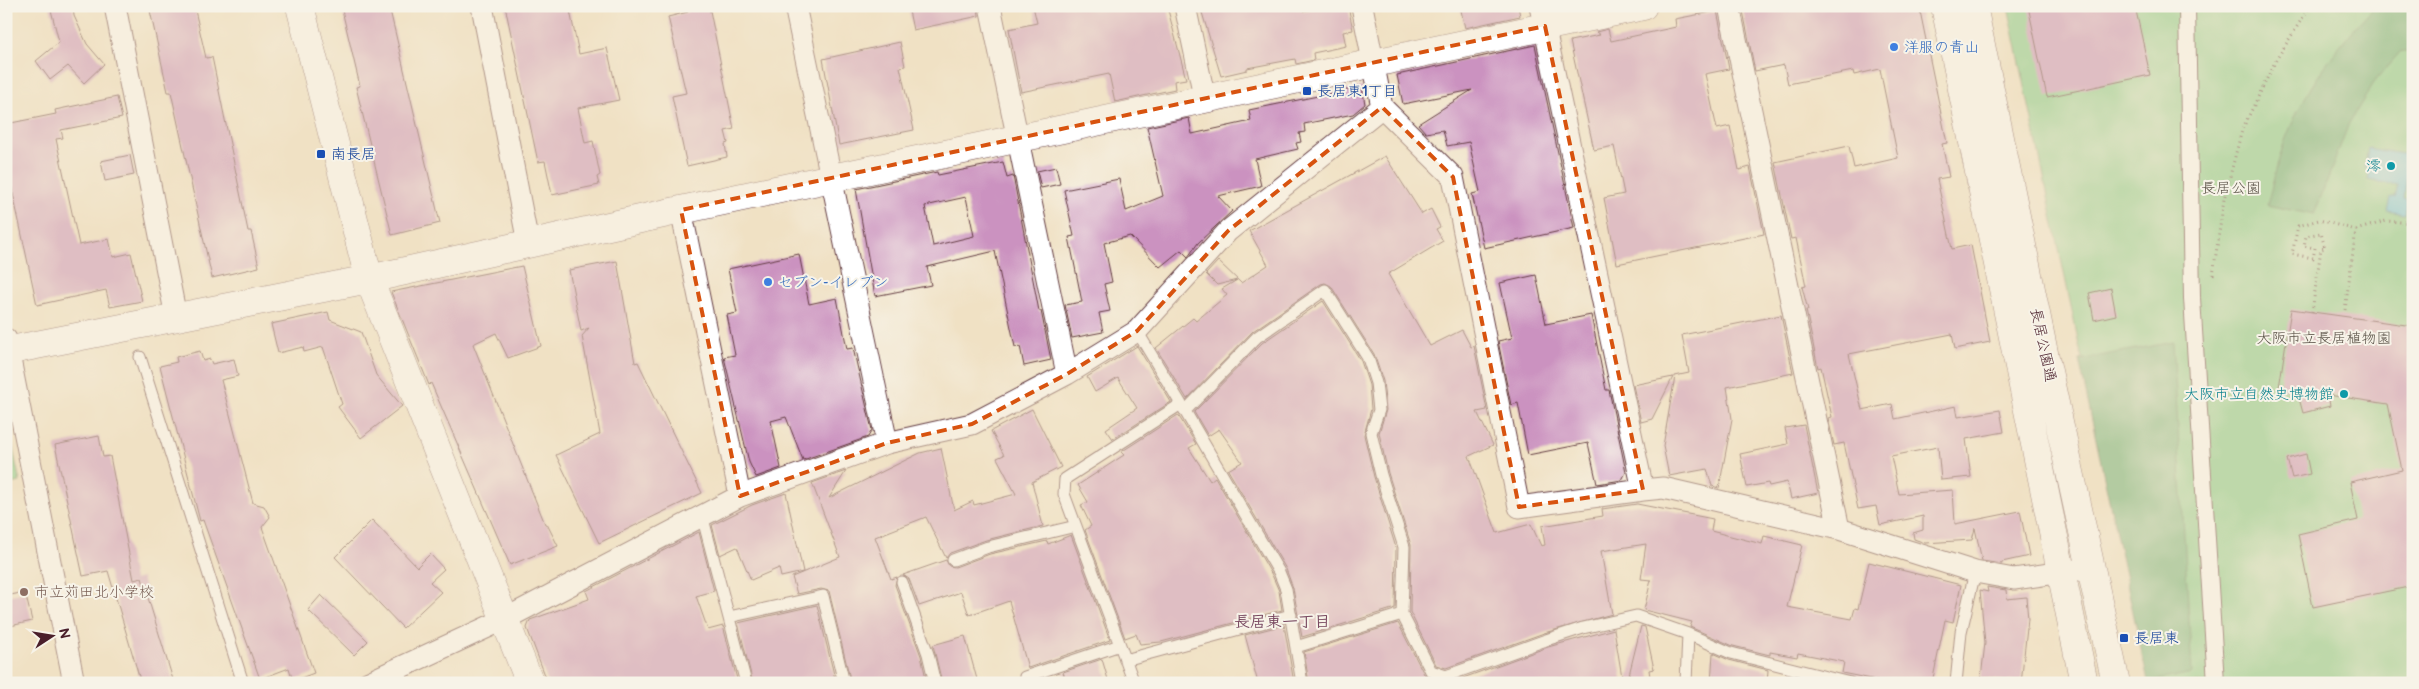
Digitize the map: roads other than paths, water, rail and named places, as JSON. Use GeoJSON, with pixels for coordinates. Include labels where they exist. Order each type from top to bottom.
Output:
{"type":"FeatureCollection","features":[{"type":"Feature","properties":{"kind":"main road"},"geometry":{"type":"LineString","coordinates":[[300,6],[369,279],[530,683]]}},
{"type":"Feature","properties":{"kind":"main road"},"geometry":{"type":"LineString","coordinates":[[7,347],[176,317],[369,279],[680,210],[1205,100],[1374,63],[1542,16],[1643,6]]}},
{"type":"Feature","properties":{"kind":"main road","name":"長居公園通"},"geometry":{"type":"LineString","coordinates":[[1945,6],[2084,683]]}},
{"type":"Feature","properties":{"kind":"main road","name":"長居公園通"},"geometry":{"type":"LineString","coordinates":[[1973,6],[2044,352],[2116,683]]}},
{"type":"Feature","properties":{"kind":"street"},"geometry":{"type":"LineString","coordinates":[[115,6],[176,317]]}},
{"type":"Feature","properties":{"kind":"street"},"geometry":{"type":"LineString","coordinates":[[482,6],[528,243]]}},
{"type":"Feature","properties":{"kind":"street"},"geometry":{"type":"LineString","coordinates":[[795,6],[887,443]]}},
{"type":"Feature","properties":{"kind":"street"},"geometry":{"type":"LineString","coordinates":[[990,6],[1067,374]]}},
{"type":"Feature","properties":{"kind":"street"},"geometry":{"type":"LineString","coordinates":[[1185,6],[1205,100]]}},
{"type":"Feature","properties":{"kind":"street"},"geometry":{"type":"LineString","coordinates":[[1362,6],[1382,106],[1453,177],[1519,507],[1663,488],[1839,529],[1975,572],[2014,579],[2062,574],[2091,568]]}},
{"type":"Feature","properties":{"kind":"street"},"geometry":{"type":"LineString","coordinates":[[1729,6],[1839,529]]}},
{"type":"Feature","properties":{"kind":"street"},"geometry":{"type":"LineString","coordinates":[[2187,6],[2192,298],[2216,683]]}},
{"type":"Feature","properties":{"kind":"street"},"geometry":{"type":"LineString","coordinates":[[1542,16],[1643,490]]}},
{"type":"Feature","properties":{"kind":"street"},"geometry":{"type":"LineString","coordinates":[[368,683],[505,619],[740,496],[887,443],[972,424],[1067,374],[1137,331],[1228,231],[1382,106]]}},
{"type":"Feature","properties":{"kind":"street"},"geometry":{"type":"LineString","coordinates":[[680,210],[740,496]]}},
{"type":"Feature","properties":{"kind":"street"},"geometry":{"type":"LineString","coordinates":[[7,347],[74,683]]}},
{"type":"Feature","properties":{"kind":"lane"},"geometry":{"type":"LineString","coordinates":[[1134,683],[1064,494],[1065,478],[1183,407],[1257,337],[1325,290],[1368,358],[1376,383],[1379,410],[1371,433],[1381,475],[1404,547],[1402,614],[1431,671],[1447,679],[1565,634],[1636,616],[1688,634],[1731,653],[1850,683]]}},
{"type":"Feature","properties":{"kind":"lane"},"geometry":{"type":"LineString","coordinates":[[1137,331],[1183,407],[1286,589],[1302,683]]}},
{"type":"Feature","properties":{"kind":"lane"},"geometry":{"type":"LineString","coordinates":[[140,357],[243,683]]}},
{"type":"Feature","properties":{"kind":"lane"},"geometry":{"type":"LineString","coordinates":[[702,515],[746,683]]}},
{"type":"Feature","properties":{"kind":"lane"},"geometry":{"type":"LineString","coordinates":[[953,560],[988,547],[1076,526]]}},
{"type":"Feature","properties":{"kind":"lane"},"geometry":{"type":"LineString","coordinates":[[1956,683],[1961,632],[1975,572]]}},
{"type":"Feature","properties":{"kind":"lane"},"geometry":{"type":"LineString","coordinates":[[902,582],[928,654],[935,683]]}},
{"type":"Feature","properties":{"kind":"lane"},"geometry":{"type":"LineString","coordinates":[[728,617],[823,596],[844,683]]}},
{"type":"Feature","properties":{"kind":"lane"},"geometry":{"type":"LineString","coordinates":[[1125,660],[1291,614]]}},
{"type":"Feature","properties":{"kind":"lane"},"geometry":{"type":"LineString","coordinates":[[1296,647],[1402,614]]}},
{"type":"Feature","properties":{"kind":"lane"},"geometry":{"type":"LineString","coordinates":[[1686,683],[1688,634]]}},
{"type":"Feature","properties":{"kind":"lane"},"geometry":{"type":"LineString","coordinates":[[1026,683],[1025,677],[1120,645]]}},
{"type":"Feature","properties":{"kind":"water"},"geometry":{"type":"Polygon","coordinates":[[[2413,135],[2413,172],[2408,171],[2404,198],[2408,199],[2405,214],[2388,211],[2391,198],[2395,198],[2398,185],[2368,180],[2370,169],[2365,168],[2368,148],[2409,155],[2413,135]]]}},
{"type":"Feature","properties":{"kind":"place","name":"洋服の青山"},"geometry":{"type":"Point","coordinates":[1894,47]}},
{"type":"Feature","properties":{"kind":"place","name":"長居東1丁目"},"geometry":{"type":"Point","coordinates":[1307,91]}},
{"type":"Feature","properties":{"kind":"place","name":"南長居"},"geometry":{"type":"Point","coordinates":[321,154]}},
{"type":"Feature","properties":{"kind":"place","name":"澪"},"geometry":{"type":"Point","coordinates":[2391,166]}},
{"type":"Feature","properties":{"kind":"place","name":"セブン-イレブン"},"geometry":{"type":"Point","coordinates":[768,282]}},
{"type":"Feature","properties":{"kind":"place","name":"大阪市立自然史博物館"},"geometry":{"type":"Point","coordinates":[2344,394]}},
{"type":"Feature","properties":{"kind":"place","name":"市立苅田北小学校"},"geometry":{"type":"Point","coordinates":[24,592]}},
{"type":"Feature","properties":{"kind":"place","name":"長居東"},"geometry":{"type":"Point","coordinates":[2124,638]}},
{"type":"Feature","properties":{"kind":"district","name":"長居東一丁目"},"geometry":{"type":"Point","coordinates":[1282,622]}},
{"type":"Feature","properties":{"kind":"park label","name":"長居公園"},"geometry":{"type":"Point","coordinates":[2231,188]}},
{"type":"Feature","properties":{"kind":"park label","name":"大阪市立長居植物園"},"geometry":{"type":"Point","coordinates":[2324,338]}}]}
